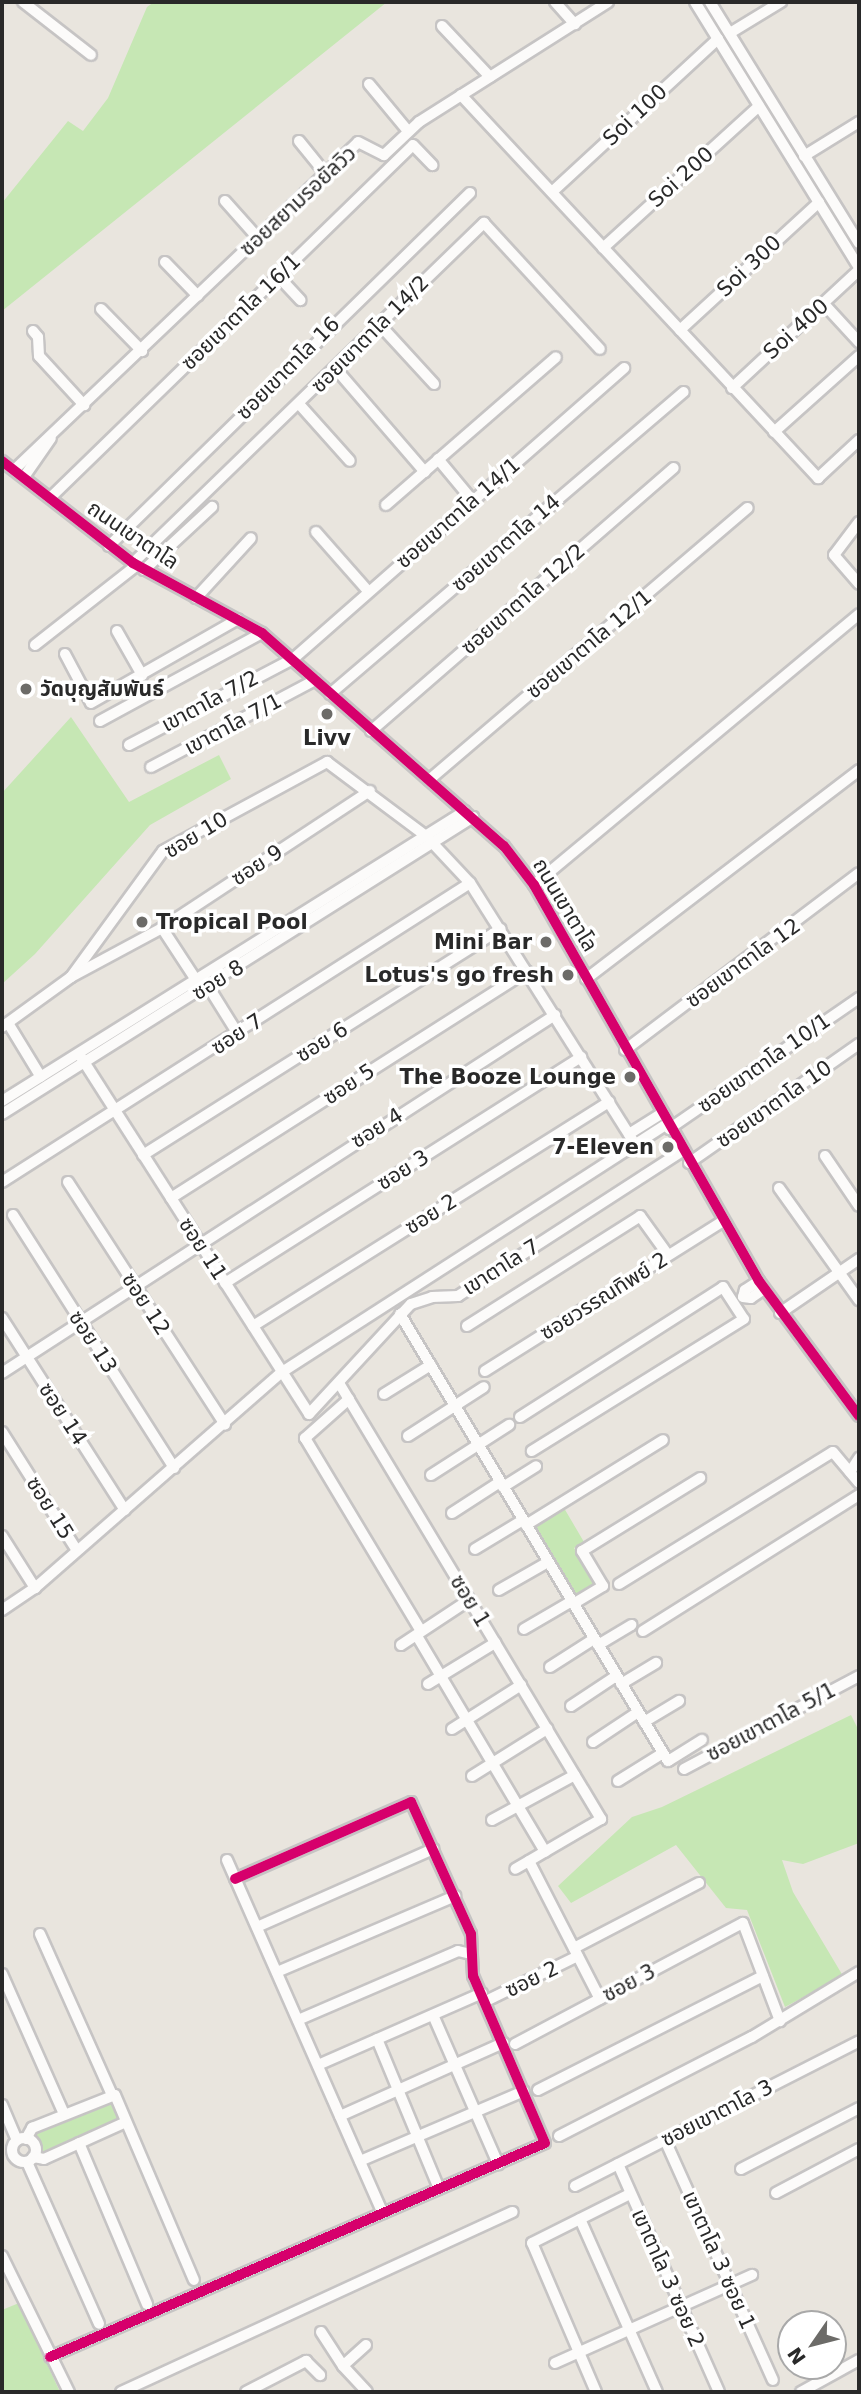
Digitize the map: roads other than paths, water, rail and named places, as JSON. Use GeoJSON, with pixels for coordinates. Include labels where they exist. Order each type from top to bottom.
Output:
{"type":"FeatureCollection","features":[{"type":"Feature","properties":{"kind":"street"},"geometry":{"type":"LineString","coordinates":[[23,2],[91,55]]}},
{"type":"Feature","properties":{"kind":"street"},"geometry":{"type":"LineString","coordinates":[[555,2],[575,24]]}},
{"type":"Feature","properties":{"kind":"street","name":"ซอยสยามรอยัลวิว"},"geometry":{"type":"LineString","coordinates":[[51,437],[358,142],[384,155],[408,131],[461,94],[608,2]]}},
{"type":"Feature","properties":{"kind":"street"},"geometry":{"type":"LineString","coordinates":[[695,2],[859,269]]}},
{"type":"Feature","properties":{"kind":"street"},"geometry":{"type":"LineString","coordinates":[[710,2],[859,243]]}},
{"type":"Feature","properties":{"kind":"street"},"geometry":{"type":"LineString","coordinates":[[730,33],[781,2]]}},
{"type":"Feature","properties":{"kind":"street"},"geometry":{"type":"LineString","coordinates":[[442,26],[490,76]]}},
{"type":"Feature","properties":{"kind":"street","name":"Soi 100"},"geometry":{"type":"LineString","coordinates":[[552,191],[718,39]]}},
{"type":"Feature","properties":{"kind":"street"},"geometry":{"type":"LineString","coordinates":[[369,85],[408,131]]}},
{"type":"Feature","properties":{"kind":"street"},"geometry":{"type":"LineString","coordinates":[[461,94],[818,478],[859,440]]}},
{"type":"Feature","properties":{"kind":"street","name":"Soi 200"},"geometry":{"type":"LineString","coordinates":[[603,248],[759,106]]}},
{"type":"Feature","properties":{"kind":"street"},"geometry":{"type":"LineString","coordinates":[[804,156],[859,122]]}},
{"type":"Feature","properties":{"kind":"street"},"geometry":{"type":"LineString","coordinates":[[299,141],[325,173]]}},
{"type":"Feature","properties":{"kind":"street","name":"ซอยเขาตาโล 16/1"},"geometry":{"type":"LineString","coordinates":[[50,498],[413,145],[432,165]]}},
{"type":"Feature","properties":{"kind":"street","name":"ซอยเขาตาโล 16"},"geometry":{"type":"LineString","coordinates":[[109,546],[470,192]]}},
{"type":"Feature","properties":{"kind":"street"},"geometry":{"type":"LineString","coordinates":[[225,201],[258,238]]}},
{"type":"Feature","properties":{"kind":"street","name":"Soi 300"},"geometry":{"type":"LineString","coordinates":[[680,330],[818,202]]}},
{"type":"Feature","properties":{"kind":"street","name":"ซอยเขาตาโล 14/2"},"geometry":{"type":"LineString","coordinates":[[138,566],[484,223],[600,349]]}},
{"type":"Feature","properties":{"kind":"street"},"geometry":{"type":"LineString","coordinates":[[165,262],[198,296]]}},
{"type":"Feature","properties":{"kind":"street","name":"Soi 400"},"geometry":{"type":"LineString","coordinates":[[732,388],[859,269]]}},
{"type":"Feature","properties":{"kind":"street"},"geometry":{"type":"LineString","coordinates":[[278,276],[300,300]]}},
{"type":"Feature","properties":{"kind":"street"},"geometry":{"type":"LineString","coordinates":[[824,304],[859,342]]}},
{"type":"Feature","properties":{"kind":"street"},"geometry":{"type":"LineString","coordinates":[[101,309],[142,351]]}},
{"type":"Feature","properties":{"kind":"street"},"geometry":{"type":"LineString","coordinates":[[380,325],[434,384]]}},
{"type":"Feature","properties":{"kind":"street"},"geometry":{"type":"LineString","coordinates":[[33,331],[38,337],[39,356],[84,405]]}},
{"type":"Feature","properties":{"kind":"street"},"geometry":{"type":"LineString","coordinates":[[386,505],[556,356]]}},
{"type":"Feature","properties":{"kind":"street"},"geometry":{"type":"LineString","coordinates":[[774,432],[859,356]]}},
{"type":"Feature","properties":{"kind":"street","name":"ซอยเขาตาโล 14/1"},"geometry":{"type":"LineString","coordinates":[[293,659],[624,368]]}},
{"type":"Feature","properties":{"kind":"street"},"geometry":{"type":"LineString","coordinates":[[336,369],[425,472]]}},
{"type":"Feature","properties":{"kind":"street","name":"ซอยเขาตาโล 14"},"geometry":{"type":"LineString","coordinates":[[330,694],[682,391]]}},
{"type":"Feature","properties":{"kind":"street"},"geometry":{"type":"LineString","coordinates":[[299,404],[350,461]]}},
{"type":"Feature","properties":{"kind":"street"},"geometry":{"type":"LineString","coordinates":[[14,470],[51,437]]}},
{"type":"Feature","properties":{"kind":"street"},"geometry":{"type":"LineString","coordinates":[[24,477],[51,437]]}},
{"type":"Feature","properties":{"kind":"street"},"geometry":{"type":"LineString","coordinates":[[438,459],[472,500]]}},
{"type":"Feature","properties":{"kind":"street","name":"ถนนเขาตาโล"},"geometry":{"type":"LineString","coordinates":[[2,461],[138,566],[262,633],[503,846],[534,885],[625,1051],[762,1285],[780,1313],[859,1416]]}},
{"type":"Feature","properties":{"kind":"street","name":"ซอยเขาตาโล 12/2"},"geometry":{"type":"LineString","coordinates":[[371,730],[674,468]]}},
{"type":"Feature","properties":{"kind":"street"},"geometry":{"type":"LineString","coordinates":[[35,645],[212,507]]}},
{"type":"Feature","properties":{"kind":"street","name":"ซอยเขาตาโล 12/1"},"geometry":{"type":"LineString","coordinates":[[429,780],[748,508]]}},
{"type":"Feature","properties":{"kind":"street"},"geometry":{"type":"LineString","coordinates":[[859,522],[834,555],[859,584]]}},
{"type":"Feature","properties":{"kind":"street"},"geometry":{"type":"LineString","coordinates":[[316,532],[368,591]]}},
{"type":"Feature","properties":{"kind":"street"},"geometry":{"type":"LineString","coordinates":[[196,598],[251,538]]}},
{"type":"Feature","properties":{"kind":"street"},"geometry":{"type":"LineString","coordinates":[[534,885],[859,614]]}},
{"type":"Feature","properties":{"kind":"street"},"geometry":{"type":"LineString","coordinates":[[65,654],[91,703],[238,619]]}},
{"type":"Feature","properties":{"kind":"street"},"geometry":{"type":"LineString","coordinates":[[117,631],[142,675]]}},
{"type":"Feature","properties":{"kind":"street"},"geometry":{"type":"LineString","coordinates":[[100,721],[262,633]]}},
{"type":"Feature","properties":{"kind":"street","name":"เขาตาโล 7/2"},"geometry":{"type":"LineString","coordinates":[[129,745],[293,659]]}},
{"type":"Feature","properties":{"kind":"street","name":"เขาตาโล 7/1"},"geometry":{"type":"LineString","coordinates":[[151,767],[315,680]]}},
{"type":"Feature","properties":{"kind":"street","name":"ซอย 10"},"geometry":{"type":"LineString","coordinates":[[71,976],[163,851],[327,762],[370,792]]}},
{"type":"Feature","properties":{"kind":"street"},"geometry":{"type":"LineString","coordinates":[[586,979],[859,770]]}},
{"type":"Feature","properties":{"kind":"street"},"geometry":{"type":"LineString","coordinates":[[2,1610],[35,1588],[76,1549],[225,1425],[282,1372],[635,1144],[470,883],[430,840],[370,792]]}},
{"type":"Feature","properties":{"kind":"street","name":"ซอย 9"},"geometry":{"type":"LineString","coordinates":[[5,1025],[71,976],[162,928],[370,792]]}},
{"type":"Feature","properties":{"kind":"street","name":"ซอย 8"},"geometry":{"type":"LineString","coordinates":[[2,1114],[82,1058],[203,986],[469,814]]}},
{"type":"Feature","properties":{"kind":"street","name":"ซอยเขาตาโล 12"},"geometry":{"type":"LineString","coordinates":[[625,1051],[859,873]]}},
{"type":"Feature","properties":{"kind":"street","name":"ซอย 7"},"geometry":{"type":"LineString","coordinates":[[2,1182],[238,1034],[470,883]]}},
{"type":"Feature","properties":{"kind":"street"},"geometry":{"type":"LineString","coordinates":[[162,928],[238,1034]]}},
{"type":"Feature","properties":{"kind":"street","name":"ซอย 6"},"geometry":{"type":"LineString","coordinates":[[143,1155],[500,929]]}},
{"type":"Feature","properties":{"kind":"street","name":"ซอย 5"},"geometry":{"type":"LineString","coordinates":[[171,1198],[527,971]]}},
{"type":"Feature","properties":{"kind":"street","name":"ซอยเขาตาโล 10/1"},"geometry":{"type":"LineString","coordinates":[[635,1144],[668,1126],[859,998]]}},
{"type":"Feature","properties":{"kind":"street","name":"ซอย 4"},"geometry":{"type":"LineString","coordinates":[[2,1373],[199,1242],[555,1016]]}},
{"type":"Feature","properties":{"kind":"street"},"geometry":{"type":"LineString","coordinates":[[5,1025],[41,1077]]}},
{"type":"Feature","properties":{"kind":"street","name":"ซอยเขาตาโล 10"},"geometry":{"type":"LineString","coordinates":[[689,1163],[859,1044]]}},
{"type":"Feature","properties":{"kind":"street","name":"ซอย 3"},"geometry":{"type":"LineString","coordinates":[[225,1283],[581,1057]]}},
{"type":"Feature","properties":{"kind":"street","name":"ซอย 8"},"geometry":{"type":"LineString","coordinates":[[2,1101],[41,1077],[82,1058]]}},
{"type":"Feature","properties":{"kind":"street","name":"ซอย 11"},"geometry":{"type":"LineString","coordinates":[[82,1058],[309,1414],[336,1386]]}},
{"type":"Feature","properties":{"kind":"street","name":"ซอย 2"},"geometry":{"type":"LineString","coordinates":[[253,1326],[609,1102]]}},
{"type":"Feature","properties":{"kind":"street"},"geometry":{"type":"LineString","coordinates":[[629,1134],[661,1114]]}},
{"type":"Feature","properties":{"kind":"street","name":"เขาตาโล 7"},"geometry":{"type":"LineString","coordinates":[[336,1386],[400,1314],[432,1297],[458,1296],[682,1151]]}},
{"type":"Feature","properties":{"kind":"street"},"geometry":{"type":"LineString","coordinates":[[825,1156],[859,1206]]}},
{"type":"Feature","properties":{"kind":"street","name":"ซอย 12"},"geometry":{"type":"LineString","coordinates":[[68,1182],[225,1425]]}},
{"type":"Feature","properties":{"kind":"street"},"geometry":{"type":"LineString","coordinates":[[779,1188],[859,1300]]}},
{"type":"Feature","properties":{"kind":"street","name":"ซอย 13"},"geometry":{"type":"LineString","coordinates":[[13,1215],[174,1468]]}},
{"type":"Feature","properties":{"kind":"street"},"geometry":{"type":"LineString","coordinates":[[467,1326],[640,1216],[668,1255]]}},
{"type":"Feature","properties":{"kind":"street","name":"ซอยวรรณทิพย์ 2"},"geometry":{"type":"LineString","coordinates":[[485,1371],[723,1221]]}},
{"type":"Feature","properties":{"kind":"street"},"geometry":{"type":"LineString","coordinates":[[780,1313],[859,1258]]}},
{"type":"Feature","properties":{"kind":"street"},"geometry":{"type":"LineString","coordinates":[[738,1300],[745,1290],[762,1285]]}},
{"type":"Feature","properties":{"kind":"street"},"geometry":{"type":"LineString","coordinates":[[520,1417],[723,1287],[738,1300],[744,1319],[532,1451]]}},
{"type":"Feature","properties":{"kind":"street"},"geometry":{"type":"LineString","coordinates":[[400,1314],[668,1761],[702,1740]]}},
{"type":"Feature","properties":{"kind":"street","name":"ซอย 14"},"geometry":{"type":"LineString","coordinates":[[2,1318],[125,1510]]}},
{"type":"Feature","properties":{"kind":"street"},"geometry":{"type":"LineString","coordinates":[[384,1394],[430,1365]]}},
{"type":"Feature","properties":{"kind":"street","name":"ซอย 1"},"geometry":{"type":"LineString","coordinates":[[336,1386],[601,1819],[545,1852]]}},
{"type":"Feature","properties":{"kind":"street"},"geometry":{"type":"LineString","coordinates":[[408,1436],[484,1387]]}},
{"type":"Feature","properties":{"kind":"street"},"geometry":{"type":"LineString","coordinates":[[346,1401],[305,1438],[545,1852],[515,1869]]}},
{"type":"Feature","properties":{"kind":"street"},"geometry":{"type":"LineString","coordinates":[[431,1475],[509,1425]]}},
{"type":"Feature","properties":{"kind":"street","name":"ซอย 15"},"geometry":{"type":"LineString","coordinates":[[2,1432],[76,1549]]}},
{"type":"Feature","properties":{"kind":"street"},"geometry":{"type":"LineString","coordinates":[[475,1549],[525,1523],[663,1440]]}},
{"type":"Feature","properties":{"kind":"street"},"geometry":{"type":"LineString","coordinates":[[620,1584],[833,1452],[857,1465],[859,1483]]}},
{"type":"Feature","properties":{"kind":"street"},"geometry":{"type":"LineString","coordinates":[[452,1513],[536,1466]]}},
{"type":"Feature","properties":{"kind":"street"},"geometry":{"type":"LineString","coordinates":[[524,1629],[603,1586],[582,1551],[700,1478]]}},
{"type":"Feature","properties":{"kind":"street"},"geometry":{"type":"LineString","coordinates":[[643,1631],[859,1494]]}},
{"type":"Feature","properties":{"kind":"street"},"geometry":{"type":"LineString","coordinates":[[2,1536],[35,1588]]}},
{"type":"Feature","properties":{"kind":"street"},"geometry":{"type":"LineString","coordinates":[[499,1590],[548,1562]]}},
{"type":"Feature","properties":{"kind":"street"},"geometry":{"type":"LineString","coordinates":[[401,1645],[469,1600]]}},
{"type":"Feature","properties":{"kind":"street"},"geometry":{"type":"LineString","coordinates":[[550,1667],[631,1625]]}},
{"type":"Feature","properties":{"kind":"street"},"geometry":{"type":"LineString","coordinates":[[428,1684],[495,1643]]}},
{"type":"Feature","properties":{"kind":"street"},"geometry":{"type":"LineString","coordinates":[[571,1706],[656,1663]]}},
{"type":"Feature","properties":{"kind":"street","name":"ซอยเขาตาโล 5/1"},"geometry":{"type":"LineString","coordinates":[[684,1769],[859,1676]]}},
{"type":"Feature","properties":{"kind":"street"},"geometry":{"type":"LineString","coordinates":[[452,1729],[521,1685]]}},
{"type":"Feature","properties":{"kind":"street"},"geometry":{"type":"LineString","coordinates":[[645,1722],[680,1701]]}},
{"type":"Feature","properties":{"kind":"street"},"geometry":{"type":"LineString","coordinates":[[593,1742],[638,1712]]}},
{"type":"Feature","properties":{"kind":"street"},"geometry":{"type":"LineString","coordinates":[[472,1776],[547,1729]]}},
{"type":"Feature","properties":{"kind":"street"},"geometry":{"type":"LineString","coordinates":[[618,1781],[663,1753]]}},
{"type":"Feature","properties":{"kind":"street"},"geometry":{"type":"LineString","coordinates":[[492,1820],[575,1775]]}},
{"type":"Feature","properties":{"kind":"street"},"geometry":{"type":"LineString","coordinates":[[50,2357],[545,2143],[473,1976],[471,1934],[411,1802],[236,1879]]}},
{"type":"Feature","properties":{"kind":"street"},"geometry":{"type":"LineString","coordinates":[[257,1927],[433,1849]]}},
{"type":"Feature","properties":{"kind":"street"},"geometry":{"type":"LineString","coordinates":[[227,1860],[383,2213]]}},
{"type":"Feature","properties":{"kind":"street"},"geometry":{"type":"LineString","coordinates":[[529,1861],[600,1999]]}},
{"type":"Feature","properties":{"kind":"street"},"geometry":{"type":"LineString","coordinates":[[576,1952],[699,1883]]}},
{"type":"Feature","properties":{"kind":"street"},"geometry":{"type":"LineString","coordinates":[[277,1972],[455,1896]]}},
{"type":"Feature","properties":{"kind":"street","name":"ซอย 3"},"geometry":{"type":"LineString","coordinates":[[515,2044],[743,1923],[763,1976]]}},
{"type":"Feature","properties":{"kind":"street"},"geometry":{"type":"LineString","coordinates":[[40,1934],[112,2095],[119,2100],[194,2280]]}},
{"type":"Feature","properties":{"kind":"street"},"geometry":{"type":"LineString","coordinates":[[298,2020],[458,1951],[471,1954]]}},
{"type":"Feature","properties":{"kind":"street","name":"ซอย 2"},"geometry":{"type":"LineString","coordinates":[[318,2065],[433,2015],[484,1997],[576,1952]]}},
{"type":"Feature","properties":{"kind":"street"},"geometry":{"type":"LineString","coordinates":[[559,2137],[780,2021],[859,1972]]}},
{"type":"Feature","properties":{"kind":"street"},"geometry":{"type":"LineString","coordinates":[[2,1974],[65,2114]]}},
{"type":"Feature","properties":{"kind":"street"},"geometry":{"type":"LineString","coordinates":[[538,2090],[763,1976],[780,2021]]}},
{"type":"Feature","properties":{"kind":"street"},"geometry":{"type":"LineString","coordinates":[[433,2015],[498,2164]]}},
{"type":"Feature","properties":{"kind":"street"},"geometry":{"type":"LineString","coordinates":[[377,2039],[439,2189]]}},
{"type":"Feature","properties":{"kind":"street","name":"ซอยเขาตาโล 3"},"geometry":{"type":"LineString","coordinates":[[575,2186],[859,2041]]}},
{"type":"Feature","properties":{"kind":"street"},"geometry":{"type":"LineString","coordinates":[[340,2116],[503,2043]]}},
{"type":"Feature","properties":{"kind":"street"},"geometry":{"type":"LineString","coordinates":[[360,2161],[524,2091]]}},
{"type":"Feature","properties":{"kind":"street"},"geometry":{"type":"LineString","coordinates":[[2,2159],[13,2154],[32,2128],[112,2095]]}},
{"type":"Feature","properties":{"kind":"street"},"geometry":{"type":"LineString","coordinates":[[2,2105],[22,2139],[35,2146],[30,2159],[99,2324]]}},
{"type":"Feature","properties":{"kind":"street"},"geometry":{"type":"LineString","coordinates":[[741,2169],[859,2108]]}},
{"type":"Feature","properties":{"kind":"street"},"geometry":{"type":"LineString","coordinates":[[13,2154],[30,2159],[44,2159],[126,2122]]}},
{"type":"Feature","properties":{"kind":"street","name":"เขาตาโล 3 ซอย 1"},"geometry":{"type":"LineString","coordinates":[[666,2140],[773,2380]]}},
{"type":"Feature","properties":{"kind":"street"},"geometry":{"type":"LineString","coordinates":[[79,2143],[147,2304]]}},
{"type":"Feature","properties":{"kind":"street"},"geometry":{"type":"LineString","coordinates":[[776,2193],[859,2149]]}},
{"type":"Feature","properties":{"kind":"street","name":"เขาตาโล 3 ซอย 2"},"geometry":{"type":"LineString","coordinates":[[618,2164],[719,2392]]}},
{"type":"Feature","properties":{"kind":"street"},"geometry":{"type":"LineString","coordinates":[[596,2392],[532,2243],[630,2193]]}},
{"type":"Feature","properties":{"kind":"street"},"geometry":{"type":"LineString","coordinates":[[121,2392],[513,2212]]}},
{"type":"Feature","properties":{"kind":"street"},"geometry":{"type":"LineString","coordinates":[[580,2219],[657,2392]]}},
{"type":"Feature","properties":{"kind":"street"},"geometry":{"type":"LineString","coordinates":[[2,2256],[69,2392]]}},
{"type":"Feature","properties":{"kind":"street"},"geometry":{"type":"LineString","coordinates":[[555,2363],[752,2275]]}},
{"type":"Feature","properties":{"kind":"street"},"geometry":{"type":"LineString","coordinates":[[321,2332],[343,2366],[367,2392]]}},
{"type":"Feature","properties":{"kind":"street"},"geometry":{"type":"LineString","coordinates":[[343,2366],[366,2346]]}},
{"type":"Feature","properties":{"kind":"street"},"geometry":{"type":"LineString","coordinates":[[801,2392],[859,2360]]}},
{"type":"Feature","properties":{"kind":"street"},"geometry":{"type":"LineString","coordinates":[[246,2392],[306,2361],[320,2375]]}},
{"type":"Feature","properties":{"kind":"place","name":"วัดบุญสัมพันธ์"},"geometry":{"type":"Point","coordinates":[26,689]}},
{"type":"Feature","properties":{"kind":"place","name":"Livv"},"geometry":{"type":"Point","coordinates":[327,714]}},
{"type":"Feature","properties":{"kind":"place","name":"Tropical Pool"},"geometry":{"type":"Point","coordinates":[142,922]}},
{"type":"Feature","properties":{"kind":"place","name":"Mini Bar"},"geometry":{"type":"Point","coordinates":[546,942]}},
{"type":"Feature","properties":{"kind":"place","name":"Lotus's go fresh"},"geometry":{"type":"Point","coordinates":[568,975]}},
{"type":"Feature","properties":{"kind":"place","name":"The Booze Lounge"},"geometry":{"type":"Point","coordinates":[630,1077]}},
{"type":"Feature","properties":{"kind":"place","name":"7-Eleven"},"geometry":{"type":"Point","coordinates":[668,1147]}}]}
